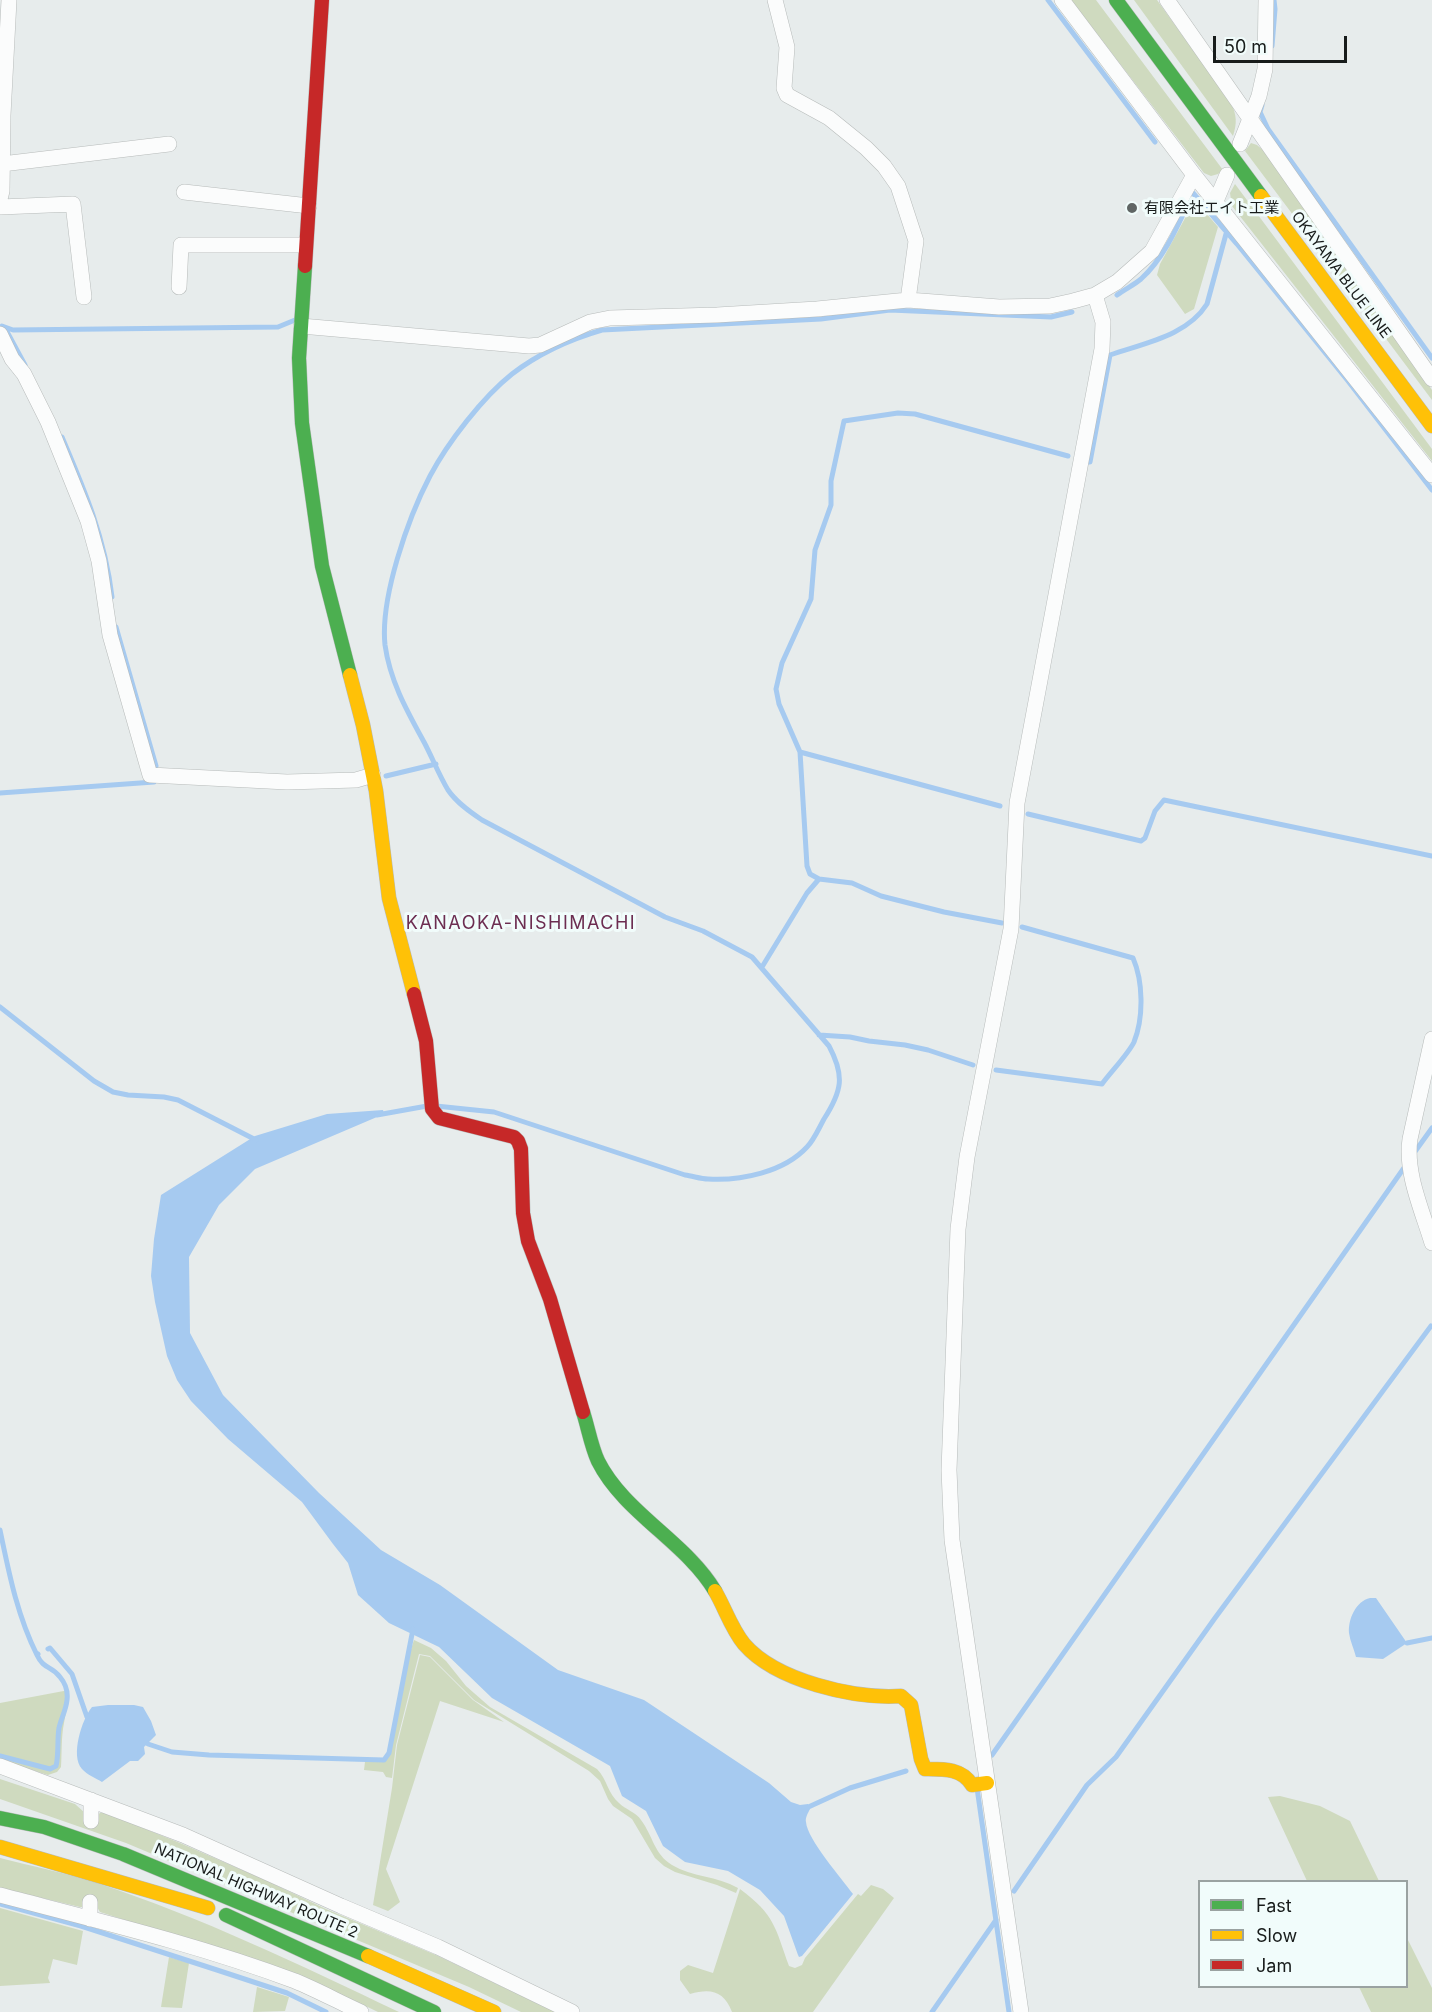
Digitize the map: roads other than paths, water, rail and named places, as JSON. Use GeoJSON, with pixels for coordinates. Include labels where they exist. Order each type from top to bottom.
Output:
{"type":"FeatureCollection","features":[{"type":"Feature","properties":{"kind":"main road"},"geometry":{"type":"LineString","coordinates":[[322,0],[309,206],[301,245],[299,358],[302,423],[322,566],[363,725],[373,775],[388,898],[426,1041],[432,1105],[439,1118],[514,1137],[518,1141],[521,1149],[524,1213],[528,1241],[550,1299],[597,1459],[603,1471],[712,1586],[734,1630],[758,1657],[778,1668],[838,1691],[858,1695],[901,1696],[910,1705],[925,1769],[948,1769],[967,1777],[972,1785],[980,1784]]}},
{"type":"Feature","properties":{"kind":"main road","name":"OKAYAMA BLUE LINE"},"geometry":{"type":"LineString","coordinates":[[1116,0],[1432,426]]}},
{"type":"Feature","properties":{"kind":"main road"},"geometry":{"type":"LineString","coordinates":[[0,1809],[44,1827]]}},
{"type":"Feature","properties":{"kind":"main road","name":"NATIONAL HIGHWAY ROUTE 2"},"geometry":{"type":"LineString","coordinates":[[0,1818],[44,1827],[145,1863],[320,1935],[494,2012]]}},
{"type":"Feature","properties":{"kind":"main road"},"geometry":{"type":"LineString","coordinates":[[0,1828],[22,1836]]}},
{"type":"Feature","properties":{"kind":"main road"},"geometry":{"type":"LineString","coordinates":[[0,1847],[208,1908]]}},
{"type":"Feature","properties":{"kind":"main road"},"geometry":{"type":"LineString","coordinates":[[77,1855],[122,1871],[208,1908],[434,2012]]}},
{"type":"Feature","properties":{"kind":"street"},"geometry":{"type":"LineString","coordinates":[[0,198],[9,0]]}},
{"type":"Feature","properties":{"kind":"street"},"geometry":{"type":"LineString","coordinates":[[775,0],[787,47],[784,88],[787,95],[830,118],[866,148],[884,166],[898,186],[916,241],[908,300]]}},
{"type":"Feature","properties":{"kind":"street"},"geometry":{"type":"LineString","coordinates":[[1062,0],[1194,175],[1432,475]]}},
{"type":"Feature","properties":{"kind":"street"},"geometry":{"type":"LineString","coordinates":[[1167,0],[1432,379]]}},
{"type":"Feature","properties":{"kind":"street"},"geometry":{"type":"LineString","coordinates":[[1240,144],[1259,96],[1265,69],[1266,0]]}},
{"type":"Feature","properties":{"kind":"street"},"geometry":{"type":"LineString","coordinates":[[2,164],[169,144]]}},
{"type":"Feature","properties":{"kind":"street"},"geometry":{"type":"LineString","coordinates":[[301,326],[529,346],[540,345],[590,322],[610,318],[806,310],[908,300],[999,307],[1050,306],[1095,295],[1116,282],[1152,251],[1194,175]]}},
{"type":"Feature","properties":{"kind":"street"},"geometry":{"type":"LineString","coordinates":[[1216,201],[1227,175]]}},
{"type":"Feature","properties":{"kind":"street"},"geometry":{"type":"LineString","coordinates":[[184,192],[309,206]]}},
{"type":"Feature","properties":{"kind":"street"},"geometry":{"type":"LineString","coordinates":[[0,207],[73,204],[84,297]]}},
{"type":"Feature","properties":{"kind":"street"},"geometry":{"type":"LineString","coordinates":[[179,287],[181,245],[301,245]]}},
{"type":"Feature","properties":{"kind":"street"},"geometry":{"type":"LineString","coordinates":[[1021,2012],[980,1784],[952,1540],[949,1470],[958,1228],[967,1157],[1011,929],[1017,803],[1102,349],[1103,322],[1095,295]]}},
{"type":"Feature","properties":{"kind":"street"},"geometry":{"type":"LineString","coordinates":[[0,334],[12,359],[24,374],[48,422],[88,521],[99,561],[110,635],[150,775],[287,782],[357,780],[373,775]]}},
{"type":"Feature","properties":{"kind":"street"},"geometry":{"type":"LineString","coordinates":[[1432,1039],[1408,1156],[1414,1186],[1432,1243]]}},
{"type":"Feature","properties":{"kind":"street"},"geometry":{"type":"LineString","coordinates":[[0,1766],[183,1835],[438,1947],[572,2012]]}},
{"type":"Feature","properties":{"kind":"street"},"geometry":{"type":"LineString","coordinates":[[91,1800],[91,1821]]}},
{"type":"Feature","properties":{"kind":"street"},"geometry":{"type":"LineString","coordinates":[[0,1895],[201,1951],[296,1982],[361,2012]]}},
{"type":"Feature","properties":{"kind":"street"},"geometry":{"type":"LineString","coordinates":[[90,1902],[90,1919]]}},
{"type":"Feature","properties":{"kind":"water"},"geometry":{"type":"Polygon","coordinates":[[[383,1110],[384,1114],[255,1169],[219,1205],[189,1257],[190,1333],[223,1395],[319,1493],[381,1550],[440,1585],[558,1670],[644,1700],[769,1783],[791,1802],[800,1805],[808,1804],[810,1809],[806,1820],[812,1838],[853,1894],[802,1956],[798,1955],[784,1916],[760,1890],[728,1871],[685,1862],[663,1846],[646,1811],[622,1796],[610,1766],[492,1698],[439,1647],[389,1623],[358,1595],[348,1563],[302,1502],[228,1439],[191,1401],[177,1380],[167,1356],[151,1276],[161,1195],[255,1136],[327,1114],[383,1110]]]}},
{"type":"Feature","properties":{"kind":"water"},"geometry":{"type":"Polygon","coordinates":[[[1370,1598],[1376,1598],[1407,1643],[1383,1659],[1356,1657],[1350,1636],[1349,1628],[1354,1611],[1370,1598]]]}},
{"type":"Feature","properties":{"kind":"water"},"geometry":{"type":"Polygon","coordinates":[[[108,1705],[143,1707],[156,1735],[144,1747],[145,1754],[138,1761],[130,1761],[102,1782],[82,1769],[77,1756],[77,1747],[81,1728],[92,1707],[108,1705]]]}},
{"type":"Feature","properties":{"kind":"waterway"},"geometry":{"type":"LineString","coordinates":[[1048,0],[1155,142]]}},
{"type":"Feature","properties":{"kind":"waterway"},"geometry":{"type":"LineString","coordinates":[[1272,46],[1274,0]]}},
{"type":"Feature","properties":{"kind":"waterway"},"geometry":{"type":"LineString","coordinates":[[1262,105],[1260,112],[1268,129],[1432,358]]}},
{"type":"Feature","properties":{"kind":"waterway"},"geometry":{"type":"LineString","coordinates":[[1193,193],[1348,381],[1432,490]]}},
{"type":"Feature","properties":{"kind":"waterway"},"geometry":{"type":"LineString","coordinates":[[1117,295],[1149,271],[1173,236],[1187,206]]}},
{"type":"Feature","properties":{"kind":"waterway"},"geometry":{"type":"LineString","coordinates":[[1089,462],[1110,355],[1164,337],[1188,324],[1198,315],[1207,304],[1226,234]]}},
{"type":"Feature","properties":{"kind":"waterway"},"geometry":{"type":"LineString","coordinates":[[436,1106],[494,1112],[685,1175],[721,1179],[761,1173],[774,1169],[797,1156],[814,1137],[835,1100],[839,1083],[838,1066],[829,1046],[752,957],[703,931],[665,917],[482,820],[460,803],[445,784],[395,683],[387,658],[385,626],[391,582],[413,514],[430,476],[467,421],[489,395],[522,367],[555,348],[602,330],[821,319],[890,310],[1051,317],[1072,312]]}},
{"type":"Feature","properties":{"kind":"waterway"},"geometry":{"type":"LineString","coordinates":[[2,326],[13,330],[278,327],[295,320]]}},
{"type":"Feature","properties":{"kind":"waterway"},"geometry":{"type":"LineString","coordinates":[[5,328],[25,365]]}},
{"type":"Feature","properties":{"kind":"waterway"},"geometry":{"type":"LineString","coordinates":[[819,879],[810,874],[807,866],[800,752],[779,704],[776,689],[782,663],[811,599],[815,550],[831,505],[831,481],[844,421],[898,413],[915,414],[1068,456]]}},
{"type":"Feature","properties":{"kind":"waterway"},"geometry":{"type":"LineString","coordinates":[[62,437],[99,535],[112,597]]}},
{"type":"Feature","properties":{"kind":"waterway"},"geometry":{"type":"LineString","coordinates":[[116,627],[156,766]]}},
{"type":"Feature","properties":{"kind":"waterway"},"geometry":{"type":"LineString","coordinates":[[800,752],[1000,806]]}},
{"type":"Feature","properties":{"kind":"waterway"},"geometry":{"type":"LineString","coordinates":[[386,776],[436,764]]}},
{"type":"Feature","properties":{"kind":"waterway"},"geometry":{"type":"LineString","coordinates":[[0,793],[154,782]]}},
{"type":"Feature","properties":{"kind":"waterway"},"geometry":{"type":"LineString","coordinates":[[1028,814],[1141,841],[1145,838],[1155,811],[1164,800],[1432,856]]}},
{"type":"Feature","properties":{"kind":"waterway"},"geometry":{"type":"LineString","coordinates":[[762,967],[807,893],[819,879],[852,883],[881,896],[944,912],[1002,923]]}},
{"type":"Feature","properties":{"kind":"waterway"},"geometry":{"type":"LineString","coordinates":[[996,1070],[1102,1084],[1132,1047],[1139,1022],[1141,1010],[1139,977],[1133,958],[1022,927]]}},
{"type":"Feature","properties":{"kind":"waterway"},"geometry":{"type":"LineString","coordinates":[[0,1007],[94,1081],[113,1092],[178,1100],[256,1140]]}},
{"type":"Feature","properties":{"kind":"waterway"},"geometry":{"type":"LineString","coordinates":[[819,1035],[905,1045],[973,1065]]}},
{"type":"Feature","properties":{"kind":"waterway"},"geometry":{"type":"LineString","coordinates":[[377,1115],[427,1106]]}},
{"type":"Feature","properties":{"kind":"waterway"},"geometry":{"type":"LineString","coordinates":[[1414,1153],[1432,1128]]}},
{"type":"Feature","properties":{"kind":"waterway"},"geometry":{"type":"LineString","coordinates":[[992,1755],[1406,1165]]}},
{"type":"Feature","properties":{"kind":"waterway"},"geometry":{"type":"LineString","coordinates":[[1014,1891],[1087,1785],[1116,1757],[1215,1618],[1431,1326]]}},
{"type":"Feature","properties":{"kind":"waterway"},"geometry":{"type":"LineString","coordinates":[[0,1530],[19,1609],[30,1640],[38,1654]]}},
{"type":"Feature","properties":{"kind":"waterway"},"geometry":{"type":"LineString","coordinates":[[148,1744],[172,1752],[209,1755],[384,1760],[389,1753],[413,1629]]}},
{"type":"Feature","properties":{"kind":"waterway"},"geometry":{"type":"LineString","coordinates":[[1407,1643],[1432,1638]]}},
{"type":"Feature","properties":{"kind":"waterway"},"geometry":{"type":"LineString","coordinates":[[48,1649],[50,1648],[72,1674],[87,1717]]}},
{"type":"Feature","properties":{"kind":"waterway"},"geometry":{"type":"LineString","coordinates":[[0,1756],[50,1769],[56,1766],[59,1728],[67,1691],[60,1677],[42,1663],[37,1655]]}},
{"type":"Feature","properties":{"kind":"waterway"},"geometry":{"type":"LineString","coordinates":[[804,1809],[850,1788],[906,1771]]}},
{"type":"Feature","properties":{"kind":"waterway"},"geometry":{"type":"LineString","coordinates":[[977,1788],[1009,2012]]}},
{"type":"Feature","properties":{"kind":"waterway"},"geometry":{"type":"LineString","coordinates":[[0,1904],[81,1926],[287,1993],[326,2012]]}},
{"type":"Feature","properties":{"kind":"waterway"},"geometry":{"type":"LineString","coordinates":[[932,2012],[996,1920]]}},
{"type":"Feature","properties":{"kind":"place","name":"有限会社エイト工業"},"geometry":{"type":"Point","coordinates":[1132,208]}},
{"type":"Feature","properties":{"kind":"district","name":"KANAOKA-NISHIMACHI"},"geometry":{"type":"Point","coordinates":[521,924]}}]}
